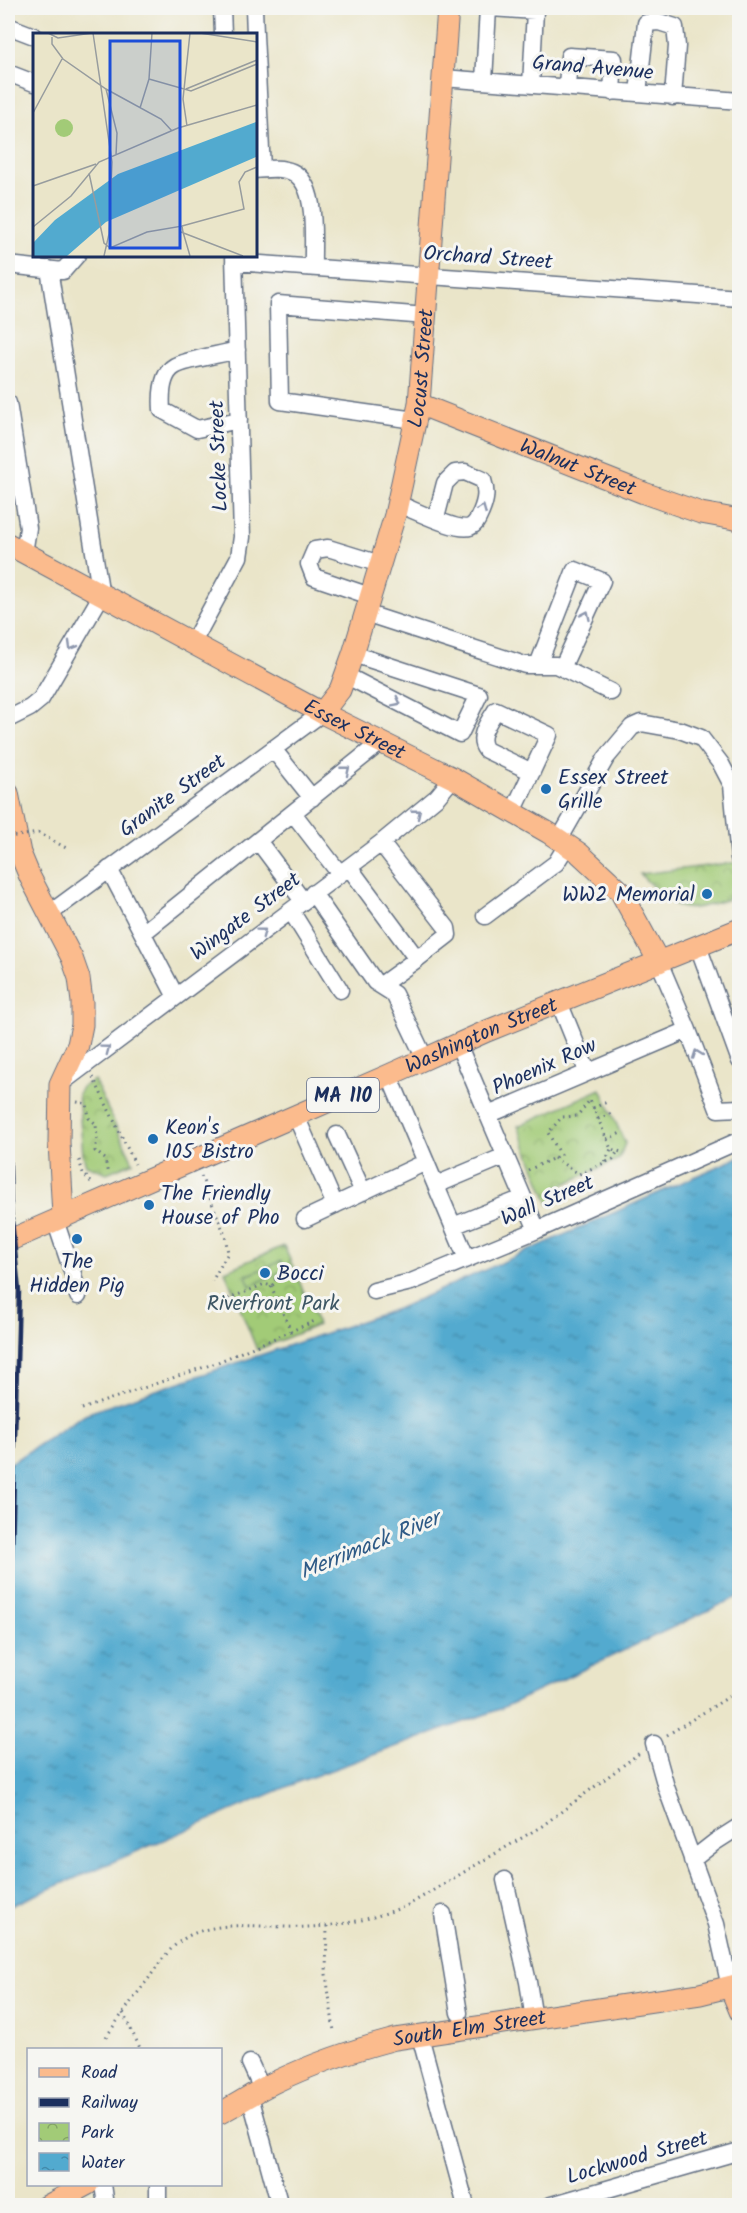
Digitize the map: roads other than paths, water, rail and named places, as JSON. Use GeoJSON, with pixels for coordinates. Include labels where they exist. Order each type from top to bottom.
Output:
{"type":"FeatureCollection","features":[{"type":"Feature","properties":{"kind":"main road","name":"Locust Street"},"geometry":{"type":"LineString","coordinates":[[322,713],[340,690],[353,654],[398,504],[417,412],[448,8]]}},
{"type":"Feature","properties":{"kind":"main road","name":"Walnut Street"},"geometry":{"type":"LineString","coordinates":[[417,412],[701,513],[740,520]]}},
{"type":"Feature","properties":{"kind":"main road","name":"Essex Street"},"geometry":{"type":"LineString","coordinates":[[16,549],[322,713],[453,778],[563,843],[620,891],[659,962]]}},
{"type":"Feature","properties":{"kind":"main road"},"geometry":{"type":"LineString","coordinates":[[8,793],[20,853],[72,957],[79,978],[82,1002],[82,1025],[67,1090],[59,1142],[59,1218]]}},
{"type":"Feature","properties":{"kind":"main road","name":"MA 110"},"geometry":{"type":"LineString","coordinates":[[659,962],[740,929]]}},
{"type":"Feature","properties":{"kind":"main road","name":"Washington Street"},"geometry":{"type":"LineString","coordinates":[[8,1240],[487,1031],[659,962]]}},
{"type":"Feature","properties":{"kind":"main road"},"geometry":{"type":"LineString","coordinates":[[735,1986],[740,2011]]}},
{"type":"Feature","properties":{"kind":"main road","name":"South Elm Street"},"geometry":{"type":"LineString","coordinates":[[222,2112],[256,2092],[325,2060],[351,2050],[395,2039],[700,1994],[735,1986]]}},
{"type":"Feature","properties":{"kind":"main road"},"geometry":{"type":"LineString","coordinates":[[46,2205],[84,2186]]}},
{"type":"Feature","properties":{"kind":"street"},"geometry":{"type":"LineString","coordinates":[[222,8],[223,33]]}},
{"type":"Feature","properties":{"kind":"street"},"geometry":{"type":"LineString","coordinates":[[254,8],[255,33]]}},
{"type":"Feature","properties":{"kind":"street"},"geometry":{"type":"LineString","coordinates":[[484,81],[489,8],[535,11],[531,85]]}},
{"type":"Feature","properties":{"kind":"street"},"geometry":{"type":"LineString","coordinates":[[638,93],[646,24],[659,22],[675,27],[677,46],[673,97]]}},
{"type":"Feature","properties":{"kind":"street"},"geometry":{"type":"LineString","coordinates":[[8,26],[33,36]]}},
{"type":"Feature","properties":{"kind":"street"},"geometry":{"type":"LineString","coordinates":[[567,87],[569,56],[614,60],[612,92]]}},
{"type":"Feature","properties":{"kind":"street"},"geometry":{"type":"LineString","coordinates":[[8,73],[33,83]]}},
{"type":"Feature","properties":{"kind":"street","name":"Grand Avenue"},"geometry":{"type":"LineString","coordinates":[[443,78],[740,101]]}},
{"type":"Feature","properties":{"kind":"street"},"geometry":{"type":"LineString","coordinates":[[256,80],[258,169],[293,172],[304,181],[311,198],[313,267]]}},
{"type":"Feature","properties":{"kind":"street"},"geometry":{"type":"LineString","coordinates":[[8,265],[63,271],[76,256]]}},
{"type":"Feature","properties":{"kind":"street","name":"Orchard Street"},"geometry":{"type":"LineString","coordinates":[[234,258],[313,267],[740,298]]}},
{"type":"Feature","properties":{"kind":"street","name":"Locke Street"},"geometry":{"type":"LineString","coordinates":[[192,644],[239,557],[242,507],[234,258]]}},
{"type":"Feature","properties":{"kind":"street"},"geometry":{"type":"LineString","coordinates":[[8,719],[30,708],[41,699],[101,596],[49,269]]}},
{"type":"Feature","properties":{"kind":"street"},"geometry":{"type":"LineString","coordinates":[[417,412],[280,401],[278,304],[426,316]]}},
{"type":"Feature","properties":{"kind":"street"},"geometry":{"type":"LineString","coordinates":[[237,350],[174,366],[165,378],[161,395],[162,410],[196,429],[239,420]]}},
{"type":"Feature","properties":{"kind":"street"},"geometry":{"type":"LineString","coordinates":[[8,403],[28,528],[16,549]]}},
{"type":"Feature","properties":{"kind":"street"},"geometry":{"type":"LineString","coordinates":[[398,504],[436,518]]}},
{"type":"Feature","properties":{"kind":"street"},"geometry":{"type":"LineString","coordinates":[[380,564],[328,548],[315,550],[309,564],[314,577],[368,605],[525,665],[556,665],[611,692]]}},
{"type":"Feature","properties":{"kind":"street"},"geometry":{"type":"LineString","coordinates":[[538,665],[575,570],[602,581],[562,668]]}},
{"type":"Feature","properties":{"kind":"street"},"geometry":{"type":"LineString","coordinates":[[345,675],[460,734],[479,695],[353,654]]}},
{"type":"Feature","properties":{"kind":"street","name":"Granite Street"},"geometry":{"type":"LineString","coordinates":[[49,914],[322,713]]}},
{"type":"Feature","properties":{"kind":"street"},"geometry":{"type":"LineString","coordinates":[[485,916],[556,863],[563,843],[606,758],[632,727],[641,723],[680,730],[701,738],[721,764],[732,785],[739,858]]}},
{"type":"Feature","properties":{"kind":"street"},"geometry":{"type":"LineString","coordinates":[[143,933],[381,742]]}},
{"type":"Feature","properties":{"kind":"street"},"geometry":{"type":"LineString","coordinates":[[273,749],[312,798]]}},
{"type":"Feature","properties":{"kind":"street"},"geometry":{"type":"LineString","coordinates":[[513,812],[532,772]]}},
{"type":"Feature","properties":{"kind":"street","name":"Wingate Street"},"geometry":{"type":"LineString","coordinates":[[67,1090],[176,997],[381,843],[437,797],[453,778]]}},
{"type":"Feature","properties":{"kind":"street"},"geometry":{"type":"LineString","coordinates":[[293,813],[344,870],[417,959]]}},
{"type":"Feature","properties":{"kind":"street"},"geometry":{"type":"LineString","coordinates":[[259,842],[302,902],[375,982],[394,994],[425,1059]]}},
{"type":"Feature","properties":{"kind":"street"},"geometry":{"type":"LineString","coordinates":[[381,843],[447,928],[448,935],[381,985]]}},
{"type":"Feature","properties":{"kind":"street"},"geometry":{"type":"LineString","coordinates":[[109,869],[176,997]]}},
{"type":"Feature","properties":{"kind":"street"},"geometry":{"type":"LineString","coordinates":[[302,902],[340,990]]}},
{"type":"Feature","properties":{"kind":"street"},"geometry":{"type":"LineString","coordinates":[[698,946],[740,1061]]}},
{"type":"Feature","properties":{"kind":"street"},"geometry":{"type":"LineString","coordinates":[[659,962],[718,1109],[740,1108]]}},
{"type":"Feature","properties":{"kind":"street"},"geometry":{"type":"LineString","coordinates":[[560,1002],[587,1071]]}},
{"type":"Feature","properties":{"kind":"street","name":"Phoenix Row"},"geometry":{"type":"LineString","coordinates":[[458,1044],[488,1115],[688,1030]]}},
{"type":"Feature","properties":{"kind":"street"},"geometry":{"type":"LineString","coordinates":[[389,1075],[467,1259]]}},
{"type":"Feature","properties":{"kind":"street"},"geometry":{"type":"LineString","coordinates":[[488,1115],[537,1230]]}},
{"type":"Feature","properties":{"kind":"street"},"geometry":{"type":"LineString","coordinates":[[296,1116],[335,1205]]}},
{"type":"Feature","properties":{"kind":"street"},"geometry":{"type":"LineString","coordinates":[[337,1135],[363,1192]]}},
{"type":"Feature","properties":{"kind":"street","name":"Wall Street"},"geometry":{"type":"LineString","coordinates":[[374,1291],[411,1282],[467,1259],[736,1142]]}},
{"type":"Feature","properties":{"kind":"street"},"geometry":{"type":"LineString","coordinates":[[436,1185],[505,1156]]}},
{"type":"Feature","properties":{"kind":"street"},"geometry":{"type":"LineString","coordinates":[[305,1220],[426,1162]]}},
{"type":"Feature","properties":{"kind":"street"},"geometry":{"type":"LineString","coordinates":[[453,1226],[523,1198]]}},
{"type":"Feature","properties":{"kind":"street"},"geometry":{"type":"LineString","coordinates":[[59,1218],[78,1296]]}},
{"type":"Feature","properties":{"kind":"street"},"geometry":{"type":"LineString","coordinates":[[654,1744],[666,1787],[716,1924],[735,1986]]}},
{"type":"Feature","properties":{"kind":"street"},"geometry":{"type":"LineString","coordinates":[[692,1860],[740,1826]]}},
{"type":"Feature","properties":{"kind":"street"},"geometry":{"type":"LineString","coordinates":[[505,1880],[534,2019]]}},
{"type":"Feature","properties":{"kind":"street"},"geometry":{"type":"LineString","coordinates":[[442,1914],[459,2013]]}},
{"type":"Feature","properties":{"kind":"street"},"geometry":{"type":"LineString","coordinates":[[420,2036],[466,2205]]}},
{"type":"Feature","properties":{"kind":"street"},"geometry":{"type":"LineString","coordinates":[[250,2063],[280,2205]]}},
{"type":"Feature","properties":{"kind":"street","name":"Lockwood Street"},"geometry":{"type":"LineString","coordinates":[[548,2205],[740,2151]]}},
{"type":"Feature","properties":{"kind":"street"},"geometry":{"type":"LineString","coordinates":[[102,2186],[106,2205]]}},
{"type":"Feature","properties":{"kind":"street"},"geometry":{"type":"LineString","coordinates":[[158,2186],[158,2205]]}},
{"type":"Feature","properties":{"kind":"water","name":"Merrimack River"},"geometry":{"type":"Polygon","coordinates":[[[739,1157],[739,1596],[500,1709],[298,1782],[8,1907],[8,1465],[85,1414],[397,1309],[739,1157]]]}},
{"type":"Feature","properties":{"kind":"railway"},"geometry":{"type":"LineString","coordinates":[[8,1097],[11,1210],[19,1291],[8,1699]]}},
{"type":"Feature","properties":{"kind":"railway"},"geometry":{"type":"LineString","coordinates":[[8,1282],[8,1325]]}},
{"type":"Feature","properties":{"kind":"place","name":"Essex Street Grille"},"geometry":{"type":"Point","coordinates":[546,789]}},
{"type":"Feature","properties":{"kind":"place","name":"WW2 Memorial"},"geometry":{"type":"Point","coordinates":[707,894]}},
{"type":"Feature","properties":{"kind":"place","name":"Keon's 105 Bistro"},"geometry":{"type":"Point","coordinates":[153,1139]}},
{"type":"Feature","properties":{"kind":"place","name":"The Friendly House of Pho"},"geometry":{"type":"Point","coordinates":[149,1205]}},
{"type":"Feature","properties":{"kind":"place","name":"The Hidden Pig"},"geometry":{"type":"Point","coordinates":[77,1239]}},
{"type":"Feature","properties":{"kind":"place","name":"Bocci"},"geometry":{"type":"Point","coordinates":[265,1273]}},
{"type":"Feature","properties":{"kind":"park label","name":"Riverfront Park"},"geometry":{"type":"Point","coordinates":[273,1303]}}]}
